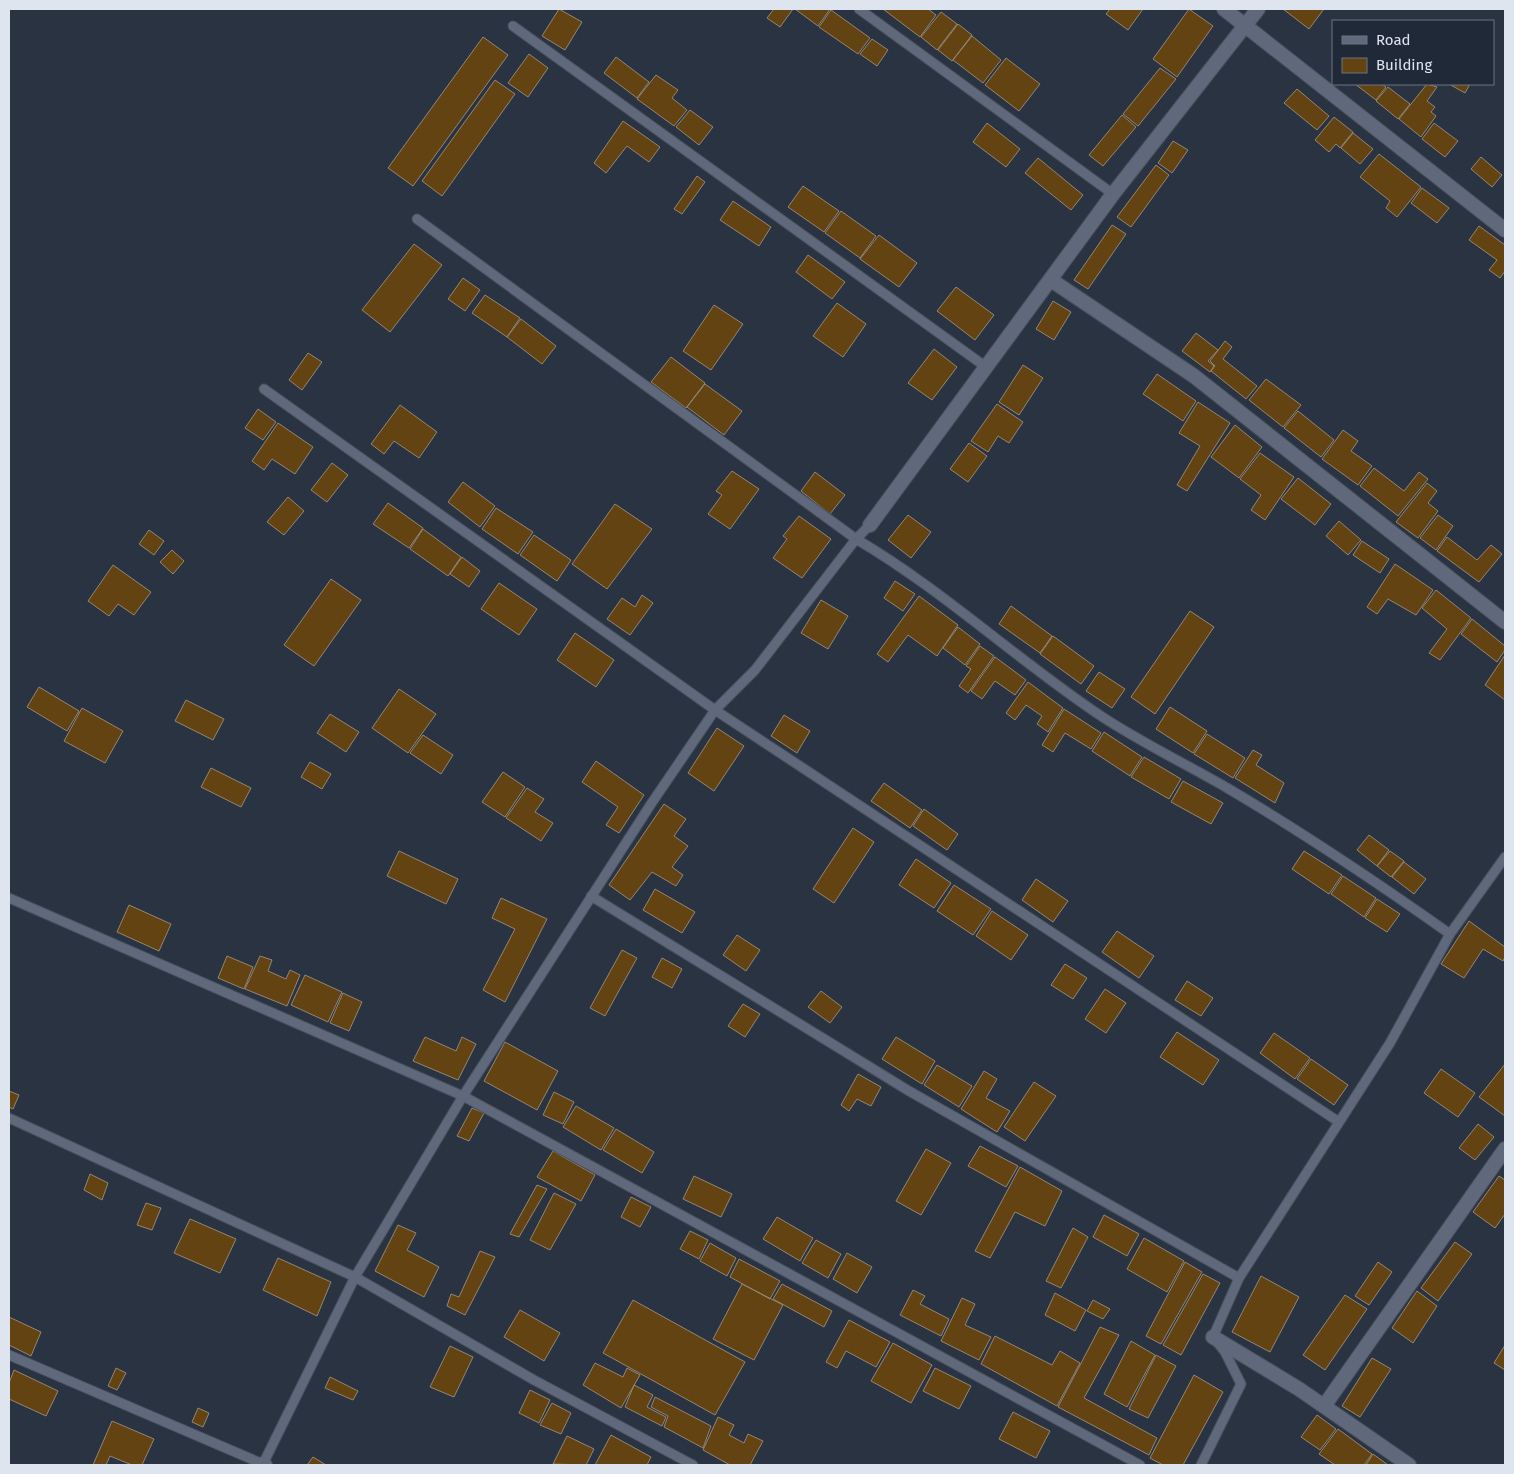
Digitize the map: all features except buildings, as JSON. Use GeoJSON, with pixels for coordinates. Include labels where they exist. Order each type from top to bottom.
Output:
{"type":"FeatureCollection","features":[{"type":"Feature","properties":{"kind":"street"},"geometry":{"type":"LineString","coordinates":[[1224,9],[1247,25],[1505,230]]}},
{"type":"Feature","properties":{"kind":"street"},"geometry":{"type":"LineString","coordinates":[[870,525],[1113,194],[1258,9]]}},
{"type":"Feature","properties":{"kind":"street"},"geometry":{"type":"LineString","coordinates":[[1051,280],[1194,376],[1505,622]]}},
{"type":"Feature","properties":{"kind":"street"},"geometry":{"type":"LineString","coordinates":[[1324,1406],[1505,1149]]}},
{"type":"Feature","properties":{"kind":"street"},"geometry":{"type":"LineString","coordinates":[[1213,1337],[1274,1373],[1409,1465]]}},
{"type":"Feature","properties":{"kind":"lane"},"geometry":{"type":"LineString","coordinates":[[859,9],[1113,194]]}},
{"type":"Feature","properties":{"kind":"lane"},"geometry":{"type":"LineString","coordinates":[[513,26],[986,366]]}},
{"type":"Feature","properties":{"kind":"lane"},"geometry":{"type":"LineString","coordinates":[[416,219],[856,539],[895,562],[933,588],[1010,650],[1103,717],[1151,747],[1229,789],[1323,847],[1450,934]]}},
{"type":"Feature","properties":{"kind":"lane"},"geometry":{"type":"LineString","coordinates":[[264,389],[715,710],[1339,1122]]}},
{"type":"Feature","properties":{"kind":"lane"},"geometry":{"type":"LineString","coordinates":[[9,1355],[264,1464],[355,1277],[463,1096],[591,896],[715,710],[755,670],[856,539],[870,525]]}},
{"type":"Feature","properties":{"kind":"lane"},"geometry":{"type":"LineString","coordinates":[[1201,1465],[1241,1384],[1225,1352],[1213,1337],[1239,1278],[1390,1044],[1450,934],[1505,857]]}},
{"type":"Feature","properties":{"kind":"lane"},"geometry":{"type":"LineString","coordinates":[[591,896],[909,1091],[1239,1278]]}},
{"type":"Feature","properties":{"kind":"lane"},"geometry":{"type":"LineString","coordinates":[[9,898],[463,1096],[1140,1465]]}},
{"type":"Feature","properties":{"kind":"lane"},"geometry":{"type":"LineString","coordinates":[[9,1118],[355,1277],[534,1380],[693,1465]]}}]}
